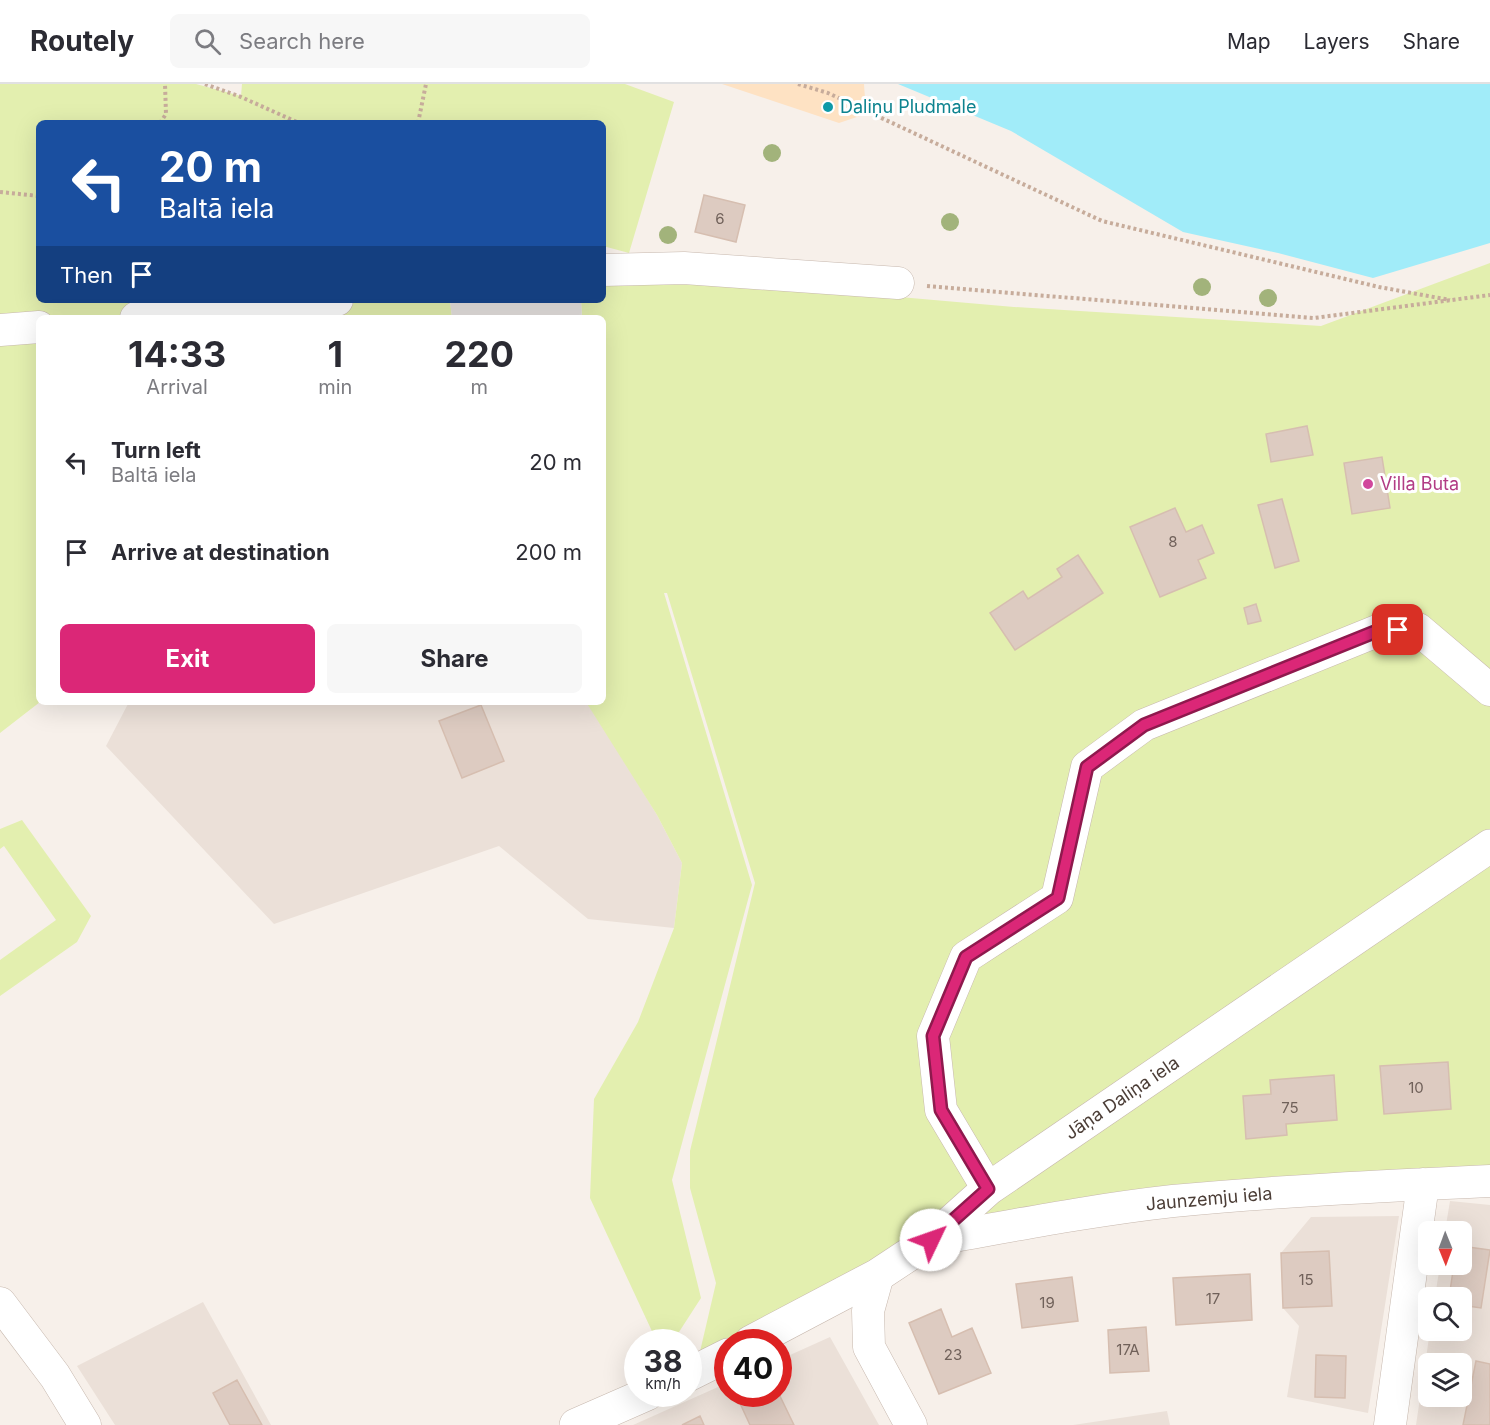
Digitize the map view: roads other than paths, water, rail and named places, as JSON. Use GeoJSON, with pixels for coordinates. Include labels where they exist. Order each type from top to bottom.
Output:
{"type":"FeatureCollection","features":[{"type":"Feature","properties":{"kind":"street"},"geometry":{"type":"LineString","coordinates":[[606,270],[684,268],[898,283]]}},
{"type":"Feature","properties":{"kind":"street"},"geometry":{"type":"LineString","coordinates":[[180,315],[311,306],[324,303]]}},
{"type":"Feature","properties":{"kind":"street"},"geometry":{"type":"LineString","coordinates":[[0,330],[36,327]]}},
{"type":"Feature","properties":{"kind":"street"},"geometry":{"type":"LineString","coordinates":[[988,1189],[941,1110],[933,1036],[966,957],[1058,898],[1087,767],[1144,725],[1377,631],[1418,629],[1490,690]]}},
{"type":"Feature","properties":{"kind":"street","name":"Jāņa Daliņa iela"},"geometry":{"type":"LineString","coordinates":[[776,1329],[878,1275],[931,1240],[988,1189],[1490,846]]}},
{"type":"Feature","properties":{"kind":"street","name":"Jaunzemju iela"},"geometry":{"type":"LineString","coordinates":[[931,1240],[1069,1216],[1172,1202],[1490,1181]]}},
{"type":"Feature","properties":{"kind":"street"},"geometry":{"type":"LineString","coordinates":[[1390,1425],[1423,1184]]}},
{"type":"Feature","properties":{"kind":"street"},"geometry":{"type":"LineString","coordinates":[[878,1275],[868,1311],[869,1347],[910,1425]]}},
{"type":"Feature","properties":{"kind":"street"},"geometry":{"type":"LineString","coordinates":[[0,1303],[55,1376],[85,1425]]}},
{"type":"Feature","properties":{"kind":"street"},"geometry":{"type":"LineString","coordinates":[[576,1425],[624,1404]]}},
{"type":"Feature","properties":{"kind":"water"},"geometry":{"type":"Polygon","coordinates":[[[898,84],[1490,84],[1490,243],[1373,278],[1278,253],[1183,232],[1011,131],[898,84]]]}},
{"type":"Feature","properties":{"kind":"place","name":"Daliņu Pludmale"},"geometry":{"type":"Point","coordinates":[828,107]}},
{"type":"Feature","properties":{"kind":"place","name":"Villa Buta"},"geometry":{"type":"Point","coordinates":[1368,484]}}]}
